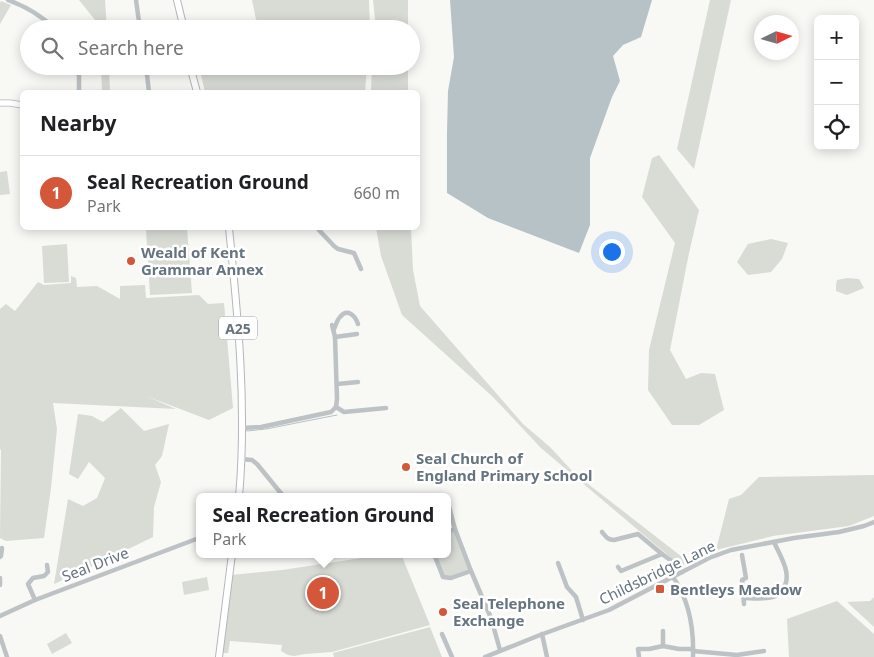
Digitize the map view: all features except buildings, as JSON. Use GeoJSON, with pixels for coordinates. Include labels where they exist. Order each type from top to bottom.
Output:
{"type":"FeatureCollection","features":[{"type":"Feature","properties":{"kind":"highway"},"geometry":{"type":"LineString","coordinates":[[177,0],[182,20]]}},
{"type":"Feature","properties":{"kind":"highway"},"geometry":{"type":"LineString","coordinates":[[193,75],[197,90]]}},
{"type":"Feature","properties":{"kind":"highway","name":"A25"},"geometry":{"type":"LineString","coordinates":[[229,230],[238,316],[242,389],[239,493]]}},
{"type":"Feature","properties":{"kind":"highway"},"geometry":{"type":"LineString","coordinates":[[219,657],[231,558]]}},
{"type":"Feature","properties":{"kind":"main road"},"geometry":{"type":"LineString","coordinates":[[0,103],[20,105]]}},
{"type":"Feature","properties":{"kind":"street"},"geometry":{"type":"LineString","coordinates":[[8,0],[32,10],[46,20]]}},
{"type":"Feature","properties":{"kind":"street"},"geometry":{"type":"LineString","coordinates":[[136,0],[139,20]]}},
{"type":"Feature","properties":{"kind":"street"},"geometry":{"type":"LineString","coordinates":[[79,75],[79,90]]}},
{"type":"Feature","properties":{"kind":"street"},"geometry":{"type":"LineString","coordinates":[[147,75],[149,90]]}},
{"type":"Feature","properties":{"kind":"street"},"geometry":{"type":"LineString","coordinates":[[319,230],[334,246],[354,253],[361,269]]}},
{"type":"Feature","properties":{"kind":"street"},"geometry":{"type":"LineString","coordinates":[[318,238],[322,233]]}},
{"type":"Feature","properties":{"kind":"street"},"geometry":{"type":"LineString","coordinates":[[343,250],[344,244]]}},
{"type":"Feature","properties":{"kind":"street"},"geometry":{"type":"LineString","coordinates":[[242,428],[261,427],[331,412],[336,407],[337,399],[333,327],[340,316],[346,313],[352,314],[358,324]]}},
{"type":"Feature","properties":{"kind":"street"},"geometry":{"type":"LineString","coordinates":[[335,337],[357,334]]}},
{"type":"Feature","properties":{"kind":"street"},"geometry":{"type":"LineString","coordinates":[[337,384],[358,382]]}},
{"type":"Feature","properties":{"kind":"street"},"geometry":{"type":"LineString","coordinates":[[336,407],[344,412],[386,408]]}},
{"type":"Feature","properties":{"kind":"street"},"geometry":{"type":"LineString","coordinates":[[241,459],[252,460],[257,463],[281,493]]}},
{"type":"Feature","properties":{"kind":"street"},"geometry":{"type":"LineString","coordinates":[[451,512],[471,570],[491,618],[500,650]]}},
{"type":"Feature","properties":{"kind":"street","name":"Childsbridge Lane"},"geometry":{"type":"LineString","coordinates":[[485,657],[609,610],[708,558],[731,550],[839,532],[874,522]]}},
{"type":"Feature","properties":{"kind":"street"},"geometry":{"type":"LineString","coordinates":[[451,530],[456,528]]}},
{"type":"Feature","properties":{"kind":"street"},"geometry":{"type":"LineString","coordinates":[[602,532],[610,540],[638,534],[673,562],[682,572]]}},
{"type":"Feature","properties":{"kind":"street","name":"Seal Drive"},"geometry":{"type":"LineString","coordinates":[[0,616],[35,600],[196,539]]}},
{"type":"Feature","properties":{"kind":"street"},"geometry":{"type":"LineString","coordinates":[[742,555],[746,578],[742,580],[744,598],[777,596],[787,580],[774,542]]}},
{"type":"Feature","properties":{"kind":"street"},"geometry":{"type":"LineString","coordinates":[[0,557],[2,548]]}},
{"type":"Feature","properties":{"kind":"street"},"geometry":{"type":"LineString","coordinates":[[618,567],[621,571],[662,554]]}},
{"type":"Feature","properties":{"kind":"street"},"geometry":{"type":"LineString","coordinates":[[435,558],[442,576],[451,578],[471,570]]}},
{"type":"Feature","properties":{"kind":"street"},"geometry":{"type":"LineString","coordinates":[[558,563],[567,587],[576,597],[583,620]]}},
{"type":"Feature","properties":{"kind":"street"},"geometry":{"type":"LineString","coordinates":[[35,600],[28,584],[34,578],[44,576],[48,572],[47,565]]}},
{"type":"Feature","properties":{"kind":"street"},"geometry":{"type":"LineString","coordinates":[[554,570],[560,568]]}},
{"type":"Feature","properties":{"kind":"street"},"geometry":{"type":"LineString","coordinates":[[673,577],[683,594],[691,620],[693,652]]}},
{"type":"Feature","properties":{"kind":"street"},"geometry":{"type":"LineString","coordinates":[[0,578],[0,585]]}},
{"type":"Feature","properties":{"kind":"street"},"geometry":{"type":"LineString","coordinates":[[662,631],[663,646]]}},
{"type":"Feature","properties":{"kind":"street"},"geometry":{"type":"LineString","coordinates":[[442,634],[452,657]]}},
{"type":"Feature","properties":{"kind":"street"},"geometry":{"type":"LineString","coordinates":[[542,634],[547,657]]}},
{"type":"Feature","properties":{"kind":"street"},"geometry":{"type":"LineString","coordinates":[[0,636],[7,657]]}},
{"type":"Feature","properties":{"kind":"street"},"geometry":{"type":"LineString","coordinates":[[639,657],[638,649],[663,646],[693,652],[737,655],[764,651]]}},
{"type":"Feature","properties":{"kind":"shaded area"},"geometry":{"type":"Polygon","coordinates":[[[79,0],[105,0],[106,20],[95,20],[79,0]]]}},
{"type":"Feature","properties":{"kind":"shaded area"},"geometry":{"type":"Polygon","coordinates":[[[252,0],[369,0],[370,20],[256,20],[252,0]]]}},
{"type":"Feature","properties":{"kind":"shaded area"},"geometry":{"type":"Polygon","coordinates":[[[373,0],[408,0],[408,20],[375,19],[373,0]]]}},
{"type":"Feature","properties":{"kind":"shaded area"},"geometry":{"type":"Polygon","coordinates":[[[450,0],[652,0],[641,37],[623,45],[613,56],[620,81],[612,97],[590,158],[590,225],[579,253],[488,218],[447,193],[448,91],[454,57],[450,0]]]}},
{"type":"Feature","properties":{"kind":"shaded area"},"geometry":{"type":"Polygon","coordinates":[[[710,0],[731,0],[694,169],[677,149],[710,0]]]}},
{"type":"Feature","properties":{"kind":"shaded area"},"geometry":{"type":"Polygon","coordinates":[[[1,1],[11,5],[0,24],[0,3],[1,1]]]}},
{"type":"Feature","properties":{"kind":"shaded area"},"geometry":{"type":"Polygon","coordinates":[[[101,75],[109,75],[110,90],[102,90],[101,75]]]}},
{"type":"Feature","properties":{"kind":"shaded area"},"geometry":{"type":"Polygon","coordinates":[[[201,75],[366,75],[365,90],[205,90],[201,75]]]}},
{"type":"Feature","properties":{"kind":"shaded area"},"geometry":{"type":"Polygon","coordinates":[[[372,75],[408,75],[408,90],[371,90],[372,75]]]}},
{"type":"Feature","properties":{"kind":"shaded area"},"geometry":{"type":"Polygon","coordinates":[[[659,155],[699,210],[670,350],[686,379],[701,373],[715,374],[724,410],[699,425],[672,425],[648,390],[649,350],[675,243],[642,197],[652,158],[659,155]]]}},
{"type":"Feature","properties":{"kind":"shaded area"},"geometry":{"type":"Polygon","coordinates":[[[7,171],[10,194],[0,195],[0,172],[7,171]]]}},
{"type":"Feature","properties":{"kind":"shaded area"},"geometry":{"type":"Polygon","coordinates":[[[146,230],[187,230],[192,293],[150,295],[146,230]]]}},
{"type":"Feature","properties":{"kind":"shaded area"},"geometry":{"type":"Polygon","coordinates":[[[376,230],[411,230],[413,270],[420,306],[523,424],[550,447],[574,473],[686,560],[683,568],[541,448],[493,397],[402,315],[381,256],[376,230]]]}},
{"type":"Feature","properties":{"kind":"shaded area"},"geometry":{"type":"Polygon","coordinates":[[[771,239],[788,243],[782,259],[771,272],[748,275],[737,262],[748,244],[771,239]]]}},
{"type":"Feature","properties":{"kind":"shaded area"},"geometry":{"type":"Polygon","coordinates":[[[67,244],[69,282],[44,283],[42,246],[67,244]]]}},
{"type":"Feature","properties":{"kind":"shaded area"},"geometry":{"type":"Polygon","coordinates":[[[71,276],[76,278],[77,287],[97,286],[120,299],[120,286],[145,285],[146,298],[199,295],[208,304],[224,303],[233,408],[209,420],[146,396],[176,409],[53,403],[57,429],[44,538],[6,541],[0,538],[0,309],[6,304],[15,311],[38,282],[44,285],[71,283],[71,276]]]}},
{"type":"Feature","properties":{"kind":"shaded area"},"geometry":{"type":"Polygon","coordinates":[[[847,278],[859,279],[864,288],[847,295],[836,291],[837,280],[847,278]]]}},
{"type":"Feature","properties":{"kind":"shaded area"},"geometry":{"type":"Polygon","coordinates":[[[121,408],[144,431],[169,424],[162,456],[155,465],[161,482],[154,507],[153,537],[54,584],[68,499],[83,506],[97,498],[105,478],[89,462],[78,479],[69,474],[78,414],[92,416],[103,422],[121,408]]]}},
{"type":"Feature","properties":{"kind":"shaded area"},"geometry":{"type":"Polygon","coordinates":[[[874,475],[874,516],[849,526],[773,536],[716,550],[729,499],[741,495],[759,477],[874,475]]]}},
{"type":"Feature","properties":{"kind":"shaded area"},"geometry":{"type":"Polygon","coordinates":[[[455,529],[471,571],[451,578],[443,577],[436,558],[451,558],[451,530],[455,529]]]}},
{"type":"Feature","properties":{"kind":"shaded area"},"geometry":{"type":"Polygon","coordinates":[[[362,558],[403,558],[430,625],[332,652],[294,656],[281,651],[282,645],[230,641],[228,653],[222,653],[231,575],[282,570],[362,558]]]}},
{"type":"Feature","properties":{"kind":"shaded area"},"geometry":{"type":"Polygon","coordinates":[[[207,577],[209,590],[184,595],[182,582],[207,577]]]}},
{"type":"Feature","properties":{"kind":"shaded area"},"geometry":{"type":"Polygon","coordinates":[[[874,597],[874,627],[847,602],[870,601],[874,597]]]}},
{"type":"Feature","properties":{"kind":"shaded area"},"geometry":{"type":"Polygon","coordinates":[[[837,601],[874,634],[874,657],[789,657],[787,619],[837,601]]]}},
{"type":"Feature","properties":{"kind":"shaded area"},"geometry":{"type":"Polygon","coordinates":[[[430,627],[442,657],[334,657],[333,653],[430,627]]]}},
{"type":"Feature","properties":{"kind":"shaded area"},"geometry":{"type":"Polygon","coordinates":[[[66,633],[72,643],[52,654],[47,644],[66,633]]]}},
{"type":"Feature","properties":{"kind":"waterway"},"geometry":{"type":"LineString","coordinates":[[245,430],[266,429],[337,415]]}},
{"type":"Feature","properties":{"kind":"place","name":"Weald of Kent Grammar Annex"},"geometry":{"type":"Point","coordinates":[131,261]}},
{"type":"Feature","properties":{"kind":"place","name":"Seal Church of England Primary School"},"geometry":{"type":"Point","coordinates":[406,467]}},
{"type":"Feature","properties":{"kind":"place","name":"Bentleys Meadow"},"geometry":{"type":"Point","coordinates":[660,589]}},
{"type":"Feature","properties":{"kind":"place","name":"Seal Recreation Ground"},"geometry":{"type":"Point","coordinates":[323,593]}},
{"type":"Feature","properties":{"kind":"place","name":"Seal Telephone Exchange"},"geometry":{"type":"Point","coordinates":[443,612]}}]}
